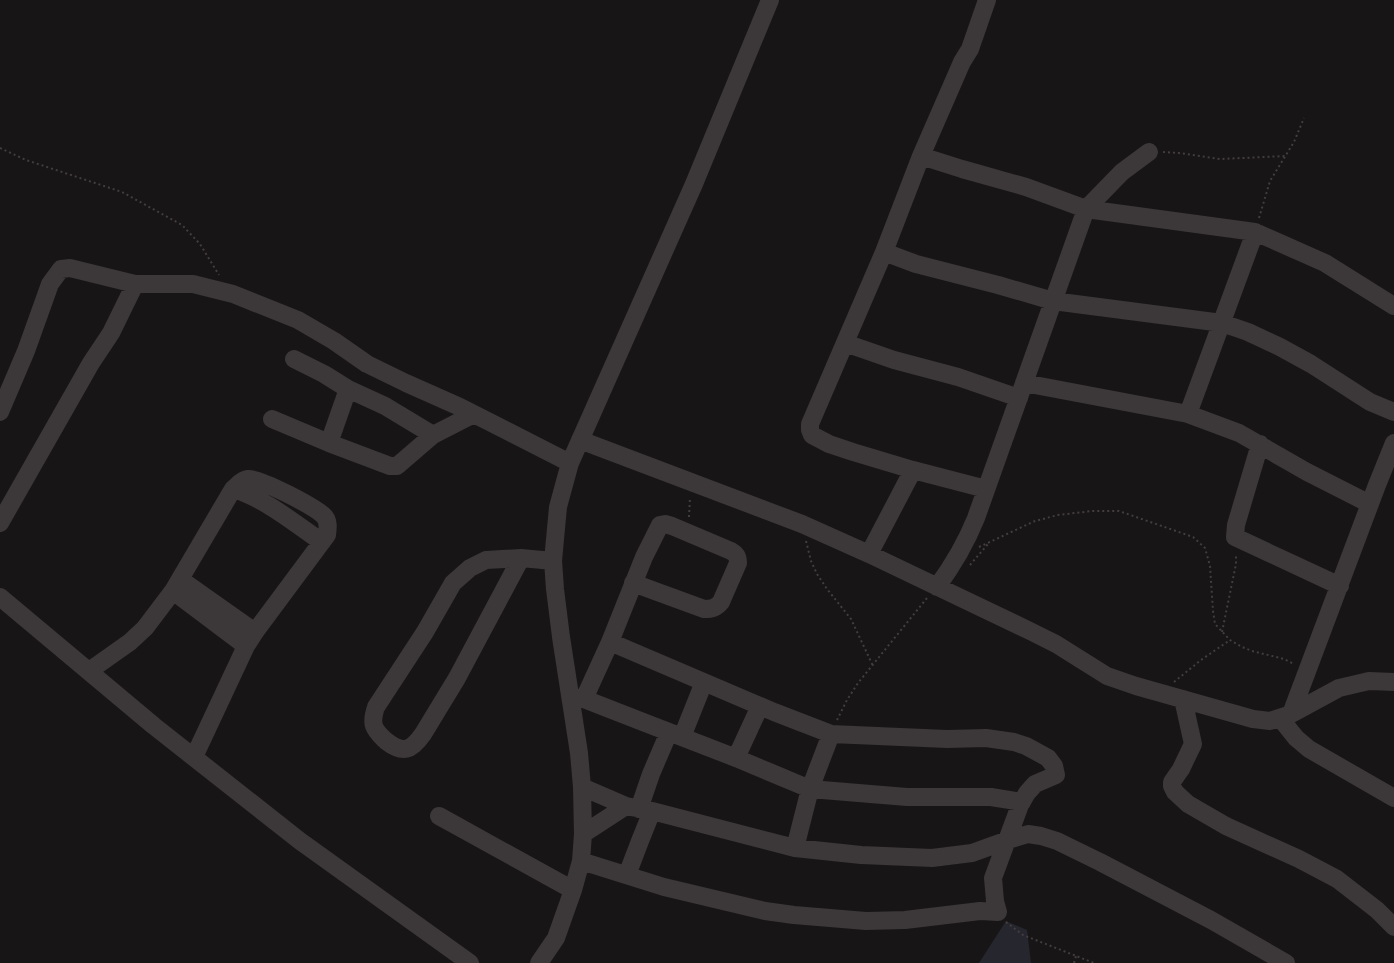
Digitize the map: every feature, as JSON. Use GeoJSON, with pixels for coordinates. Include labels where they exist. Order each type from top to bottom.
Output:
{"type":"FeatureCollection","features":[{"type":"Feature","properties":{"kind":"street"},"geometry":{"type":"LineString","coordinates":[[539,963],[556,938],[573,890],[581,861],[583,834],[577,698],[561,637],[553,561],[558,507],[570,464],[580,440],[691,191],[770,0]]}},
{"type":"Feature","properties":{"kind":"street"},"geometry":{"type":"LineString","coordinates":[[962,62],[961,44],[976,0]]}},
{"type":"Feature","properties":{"kind":"street"},"geometry":{"type":"LineString","coordinates":[[986,489],[913,470],[829,444],[812,435],[810,424],[884,252],[921,156],[962,62],[973,42],[987,0]]}},
{"type":"Feature","properties":{"kind":"street"},"geometry":{"type":"LineString","coordinates":[[937,587],[957,558],[970,532],[1086,209],[1122,172],[1149,152]]}},
{"type":"Feature","properties":{"kind":"street"},"geometry":{"type":"LineString","coordinates":[[921,156],[1026,187],[1086,209],[1255,232],[1281,242],[1325,263],[1394,306]]}},
{"type":"Feature","properties":{"kind":"street"},"geometry":{"type":"LineString","coordinates":[[1188,414],[1255,232]]}},
{"type":"Feature","properties":{"kind":"street"},"geometry":{"type":"LineString","coordinates":[[884,252],[916,264],[1053,301],[1222,323],[1248,332],[1280,347],[1311,364],[1370,402],[1394,412]]}},
{"type":"Feature","properties":{"kind":"street"},"geometry":{"type":"LineString","coordinates":[[0,412],[26,351],[50,284],[62,269],[70,268],[135,284],[193,284],[233,294],[298,320],[334,341],[367,364],[474,414],[570,464]]}},
{"type":"Feature","properties":{"kind":"street"},"geometry":{"type":"LineString","coordinates":[[0,523],[91,363],[111,333],[135,284]]}},
{"type":"Feature","properties":{"kind":"street"},"geometry":{"type":"LineString","coordinates":[[845,342],[894,360],[958,377],[1021,391],[1188,414],[1239,433],[1307,472],[1370,504]]}},
{"type":"Feature","properties":{"kind":"street"},"geometry":{"type":"LineString","coordinates":[[294,359],[324,374],[348,389],[385,406],[433,435]]}},
{"type":"Feature","properties":{"kind":"street"},"geometry":{"type":"LineString","coordinates":[[329,443],[348,389]]}},
{"type":"Feature","properties":{"kind":"street"},"geometry":{"type":"LineString","coordinates":[[272,419],[376,462],[390,466],[397,466],[433,435],[474,414]]}},
{"type":"Feature","properties":{"kind":"street"},"geometry":{"type":"LineString","coordinates":[[580,440],[802,524],[869,554],[1056,644],[1107,676],[1161,693],[1253,719],[1270,721],[1286,716],[1339,688],[1369,681],[1394,682]]}},
{"type":"Feature","properties":{"kind":"street"},"geometry":{"type":"LineString","coordinates":[[1286,716],[1308,670],[1394,443]]}},
{"type":"Feature","properties":{"kind":"street"},"geometry":{"type":"LineString","coordinates":[[1260,444],[1236,525],[1235,537],[1340,586]]}},
{"type":"Feature","properties":{"kind":"street"},"geometry":{"type":"LineString","coordinates":[[869,554],[913,470]]}},
{"type":"Feature","properties":{"kind":"street"},"geometry":{"type":"LineString","coordinates":[[89,671],[130,642],[140,632],[176,585],[233,489],[244,492],[272,508],[322,542],[250,639],[194,757]]}},
{"type":"Feature","properties":{"kind":"street"},"geometry":{"type":"LineString","coordinates":[[577,698],[610,642],[633,583],[644,557],[660,525],[668,525],[697,536],[731,551],[738,559],[738,563],[721,602],[716,607],[711,609],[704,609],[633,583]]}},
{"type":"Feature","properties":{"kind":"street"},"geometry":{"type":"LineString","coordinates":[[521,558],[488,617],[457,678],[417,742],[411,747],[403,749],[396,748],[382,737],[374,726],[373,717],[376,707],[425,632],[452,583],[470,568],[486,560],[521,558],[553,561]]}},
{"type":"Feature","properties":{"kind":"street"},"geometry":{"type":"LineString","coordinates":[[176,585],[250,639]]}},
{"type":"Feature","properties":{"kind":"street"},"geometry":{"type":"LineString","coordinates":[[0,597],[194,757],[300,841],[470,963]]}},
{"type":"Feature","properties":{"kind":"street"},"geometry":{"type":"LineString","coordinates":[[581,861],[664,887],[764,910],[794,915],[866,921],[905,920],[980,910],[998,912],[994,890],[994,878],[1014,820],[1027,793],[1035,784],[1041,780],[1056,775],[1054,766],[1048,758],[1026,746],[1014,742],[986,738],[947,739],[830,734],[610,642]]}},
{"type":"Feature","properties":{"kind":"street"},"geometry":{"type":"LineString","coordinates":[[627,875],[640,841],[639,809],[650,774],[675,735],[704,682]]}},
{"type":"Feature","properties":{"kind":"street"},"geometry":{"type":"LineString","coordinates":[[577,698],[736,758],[810,789],[907,797],[991,797],[1022,802]]}},
{"type":"Feature","properties":{"kind":"street"},"geometry":{"type":"LineString","coordinates":[[1183,699],[1193,744],[1181,770],[1172,782],[1175,792],[1188,804],[1226,826],[1299,859],[1337,879],[1377,910],[1394,927]]}},
{"type":"Feature","properties":{"kind":"street"},"geometry":{"type":"LineString","coordinates":[[736,758],[760,706]]}},
{"type":"Feature","properties":{"kind":"street"},"geometry":{"type":"LineString","coordinates":[[1286,716],[1296,738],[1309,749],[1394,798]]}},
{"type":"Feature","properties":{"kind":"street"},"geometry":{"type":"LineString","coordinates":[[796,848],[810,789],[830,734]]}},
{"type":"Feature","properties":{"kind":"street"},"geometry":{"type":"LineString","coordinates":[[582,787],[639,809],[796,848],[860,855],[932,858],[972,853],[1028,834],[1041,836],[1057,841],[1211,920],[1286,963]]}},
{"type":"Feature","properties":{"kind":"street"},"geometry":{"type":"LineString","coordinates":[[583,834],[639,809]]}},
{"type":"Feature","properties":{"kind":"street"},"geometry":{"type":"LineString","coordinates":[[439,816],[573,890]]}},
{"type":"Feature","properties":{"kind":"path"},"geometry":{"type":"LineString","coordinates":[[1255,232],[1270,181],[1286,156],[1304,118]]}},
{"type":"Feature","properties":{"kind":"path"},"geometry":{"type":"LineString","coordinates":[[0,148],[26,160],[122,192],[182,225],[200,244],[218,274],[233,294]]}},
{"type":"Feature","properties":{"kind":"path"},"geometry":{"type":"LineString","coordinates":[[1149,152],[1179,153],[1220,159],[1286,156]]}},
{"type":"Feature","properties":{"kind":"path"},"geometry":{"type":"LineString","coordinates":[[693,484],[690,497],[689,516],[692,528],[697,536]]}},
{"type":"Feature","properties":{"kind":"path"},"geometry":{"type":"LineString","coordinates":[[957,558],[1035,521],[1065,514],[1092,511],[1119,511],[1193,537],[1205,548],[1210,566],[1215,624],[1230,640],[1252,652],[1284,659],[1308,670]]}},
{"type":"Feature","properties":{"kind":"path"},"geometry":{"type":"LineString","coordinates":[[802,524],[811,561],[817,574],[851,619],[873,666]]}},
{"type":"Feature","properties":{"kind":"path"},"geometry":{"type":"LineString","coordinates":[[1222,632],[1236,564],[1235,537]]}},
{"type":"Feature","properties":{"kind":"path"},"geometry":{"type":"LineString","coordinates":[[830,734],[847,700],[858,683],[937,587]]}},
{"type":"Feature","properties":{"kind":"path"},"geometry":{"type":"LineString","coordinates":[[1161,693],[1201,660],[1230,640]]}},
{"type":"Feature","properties":{"kind":"path"},"geometry":{"type":"LineString","coordinates":[[998,912],[1004,920],[1023,935],[1094,963]]}},
{"type":"Feature","properties":{"kind":"path"},"geometry":{"type":"LineString","coordinates":[[1074,963],[1076,956]]}},
{"type":"Feature","properties":{"kind":"shaded area"},"geometry":{"type":"Polygon","coordinates":[[[1006,921],[1027,930],[1031,963],[979,963],[1006,921]]]}}]}
